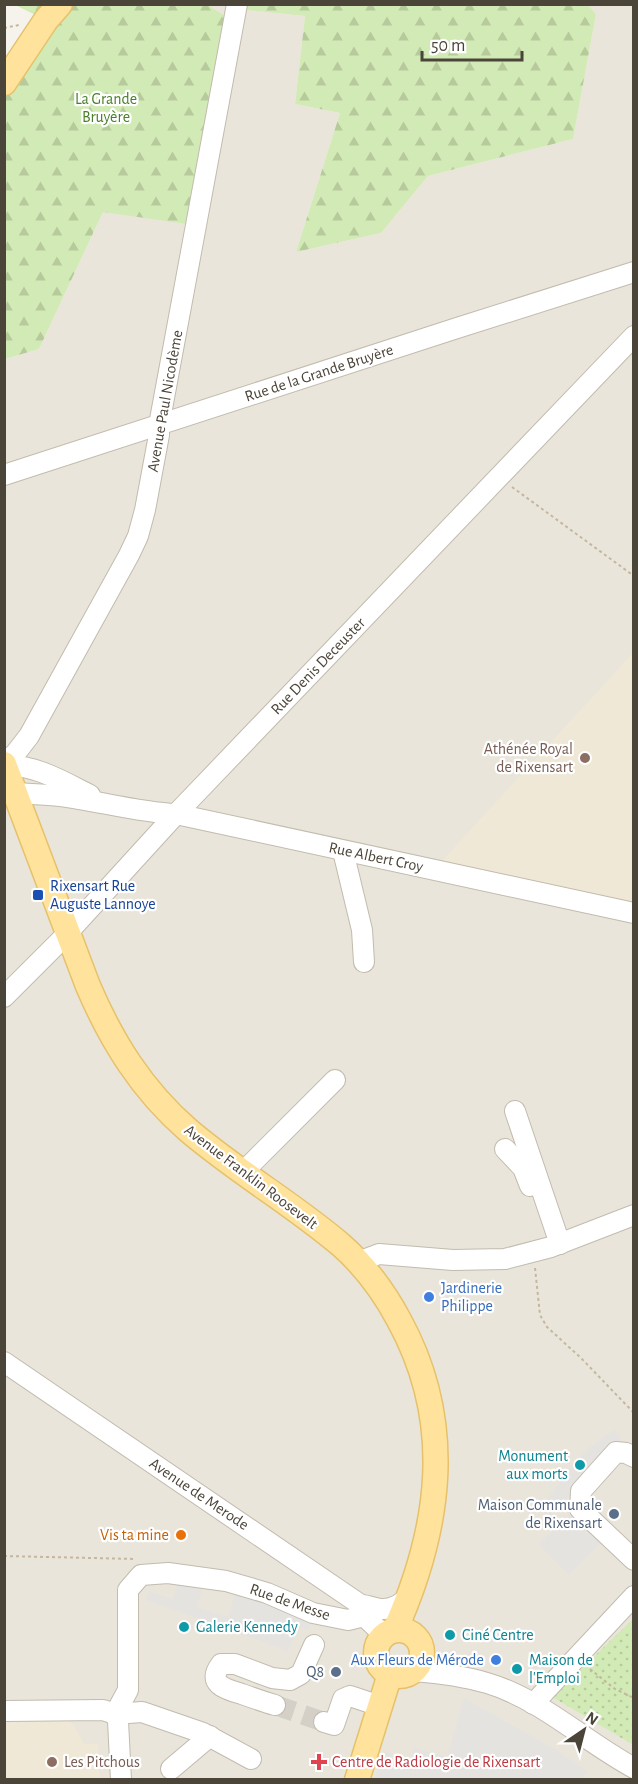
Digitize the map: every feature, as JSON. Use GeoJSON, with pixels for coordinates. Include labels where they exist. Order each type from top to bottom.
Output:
{"type":"FeatureCollection","features":[{"type":"Feature","properties":{"kind":"main road"},"geometry":{"type":"LineString","coordinates":[[4,83],[46,20],[60,4]]}},
{"type":"Feature","properties":{"kind":"main road","name":"Avenue Franklin Roosevelt"},"geometry":{"type":"LineString","coordinates":[[5,765],[10,793],[101,1015],[121,1052],[147,1087],[188,1130],[318,1227],[358,1262],[387,1299],[410,1340],[427,1388],[435,1430],[436,1473],[432,1514],[411,1595],[389,1632]]}},
{"type":"Feature","properties":{"kind":"main road"},"geometry":{"type":"LineString","coordinates":[[405,1630],[421,1643],[423,1653],[421,1663],[414,1671],[398,1676],[382,1668],[377,1660],[377,1645],[389,1632],[405,1630]]}},
{"type":"Feature","properties":{"kind":"main road"},"geometry":{"type":"LineString","coordinates":[[357,1779],[390,1674]]}},
{"type":"Feature","properties":{"kind":"street","name":"Avenue Paul Nicodème"},"geometry":{"type":"LineString","coordinates":[[5,765],[29,736],[129,555],[146,510],[159,425],[237,4]]}},
{"type":"Feature","properties":{"kind":"street","name":"Rue de la Grande Bruyère"},"geometry":{"type":"LineString","coordinates":[[4,475],[633,272]]}},
{"type":"Feature","properties":{"kind":"street","name":"Rue Denis Deceuster"},"geometry":{"type":"LineString","coordinates":[[4,996],[68,932],[176,814],[633,336]]}},
{"type":"Feature","properties":{"kind":"street","name":"Rue Albert Croy"},"geometry":{"type":"LineString","coordinates":[[5,765],[16,765],[44,773],[118,806]]}},
{"type":"Feature","properties":{"kind":"street","name":"Rue Albert Croy"},"geometry":{"type":"LineString","coordinates":[[10,793],[61,796],[156,813],[176,814],[633,914]]}},
{"type":"Feature","properties":{"kind":"street"},"geometry":{"type":"LineString","coordinates":[[344,851],[362,930],[364,962]]}},
{"type":"Feature","properties":{"kind":"street"},"geometry":{"type":"LineString","coordinates":[[243,1172],[335,1080]]}},
{"type":"Feature","properties":{"kind":"street"},"geometry":{"type":"LineString","coordinates":[[515,1111],[548,1248]]}},
{"type":"Feature","properties":{"kind":"street"},"geometry":{"type":"LineString","coordinates":[[505,1149],[523,1168],[548,1248]]}},
{"type":"Feature","properties":{"kind":"street"},"geometry":{"type":"LineString","coordinates":[[358,1262],[379,1254],[453,1260],[505,1259],[548,1248],[633,1215]]}},
{"type":"Feature","properties":{"kind":"street","name":"Avenue de Merode"},"geometry":{"type":"LineString","coordinates":[[4,1362],[363,1611],[389,1632]]}},
{"type":"Feature","properties":{"kind":"street"},"geometry":{"type":"LineString","coordinates":[[633,1457],[626,1452],[616,1452],[581,1491],[580,1509],[633,1560]]}},
{"type":"Feature","properties":{"kind":"street","name":"Rue de Messe"},"geometry":{"type":"LineString","coordinates":[[115,1713],[128,1690],[128,1590],[141,1575],[168,1574],[226,1581],[267,1593],[313,1613],[348,1620],[363,1611]]}},
{"type":"Feature","properties":{"kind":"street"},"geometry":{"type":"LineString","coordinates":[[363,1611],[398,1606],[411,1595]]}},
{"type":"Feature","properties":{"kind":"street"},"geometry":{"type":"LineString","coordinates":[[532,1704],[633,1596]]}},
{"type":"Feature","properties":{"kind":"street"},"geometry":{"type":"LineString","coordinates":[[275,1705],[221,1688],[215,1679],[216,1671],[221,1664],[235,1664],[272,1678],[290,1680],[301,1674],[314,1645]]}},
{"type":"Feature","properties":{"kind":"street"},"geometry":{"type":"LineString","coordinates":[[414,1671],[451,1674],[488,1683],[515,1694],[633,1768]]}},
{"type":"Feature","properties":{"kind":"street"},"geometry":{"type":"LineString","coordinates":[[324,1722],[334,1725],[343,1699],[350,1696],[380,1706]]}},
{"type":"Feature","properties":{"kind":"street"},"geometry":{"type":"LineString","coordinates":[[4,1711],[142,1712],[210,1736],[251,1759]]}},
{"type":"Feature","properties":{"kind":"street"},"geometry":{"type":"LineString","coordinates":[[115,1713],[118,1721],[121,1779]]}},
{"type":"Feature","properties":{"kind":"street"},"geometry":{"type":"LineString","coordinates":[[171,1769],[210,1736]]}},
{"type":"Feature","properties":{"kind":"path"},"geometry":{"type":"LineString","coordinates":[[499,477],[633,576]]}},
{"type":"Feature","properties":{"kind":"path"},"geometry":{"type":"LineString","coordinates":[[548,1248],[540,1315],[547,1327],[581,1358],[633,1413]]}},
{"type":"Feature","properties":{"kind":"path"},"geometry":{"type":"LineString","coordinates":[[577,1657],[615,1689],[633,1698]]}},
{"type":"Feature","properties":{"kind":"shaded area"},"geometry":{"type":"Polygon","coordinates":[[[208,5],[237,5],[237,9],[305,16],[295,104],[340,113],[296,252],[381,233],[428,176],[573,139],[596,14],[588,5],[633,5],[634,1619],[552,1697],[633,1745],[633,1779],[5,1780],[5,359],[39,349],[103,212],[227,17],[208,5]]]}},
{"type":"Feature","properties":{"kind":"shaded area","name":"Athénée Royal de Rixensart"},"geometry":{"type":"Polygon","coordinates":[[[633,653],[633,902],[441,862],[633,653]]]}},
{"type":"Feature","properties":{"kind":"shaded area"},"geometry":{"type":"Polygon","coordinates":[[[614,1430],[621,1438],[548,1518],[540,1510],[571,1467],[589,1448],[614,1430]]]}},
{"type":"Feature","properties":{"kind":"shaded area"},"geometry":{"type":"Polygon","coordinates":[[[572,1511],[603,1541],[569,1575],[539,1544],[572,1511]]]}},
{"type":"Feature","properties":{"kind":"shaded area"},"geometry":{"type":"Polygon","coordinates":[[[179,1580],[204,1585],[197,1607],[228,1617],[237,1588],[313,1616],[308,1631],[298,1627],[288,1651],[146,1600],[149,1591],[173,1599],[179,1580]]]}},
{"type":"Feature","properties":{"kind":"shaded area"},"geometry":{"type":"Polygon","coordinates":[[[464,1698],[558,1751],[589,1772],[579,1780],[375,1779],[385,1752],[410,1761],[414,1748],[447,1757],[464,1698]]]}},
{"type":"Feature","properties":{"kind":"shaded area","name":"Les Pitchous"},"geometry":{"type":"Polygon","coordinates":[[[66,1718],[73,1724],[84,1744],[98,1744],[100,1779],[5,1779],[4,1719],[66,1718]]]}},
{"type":"Feature","properties":{"kind":"green space"},"geometry":{"type":"Polygon","coordinates":[[[237,4],[588,5],[596,14],[573,139],[428,176],[381,233],[296,252],[340,113],[295,104],[305,16],[236,9],[237,4]]]}},
{"type":"Feature","properties":{"kind":"green space","name":"La Grande Bruyère"},"geometry":{"type":"Polygon","coordinates":[[[15,5],[208,5],[227,17],[187,224],[103,212],[39,349],[5,359],[5,83],[46,20],[15,5]]]}},
{"type":"Feature","properties":{"kind":"green space"},"geometry":{"type":"Polygon","coordinates":[[[633,1619],[633,1745],[552,1697],[633,1619]]]}},
{"type":"Feature","properties":{"kind":"tunnel"},"geometry":{"type":"LineString","coordinates":[[275,1705],[324,1722]]}},
{"type":"Feature","properties":{"kind":"place","name":"Athénée Royal de Rixensart"},"geometry":{"type":"Point","coordinates":[585,758]}},
{"type":"Feature","properties":{"kind":"place","name":"Rixensart Rue Auguste Lannoye"},"geometry":{"type":"Point","coordinates":[38,895]}},
{"type":"Feature","properties":{"kind":"place","name":"Jardinerie Philippe"},"geometry":{"type":"Point","coordinates":[429,1297]}},
{"type":"Feature","properties":{"kind":"place","name":"Monument aux morts"},"geometry":{"type":"Point","coordinates":[580,1465]}},
{"type":"Feature","properties":{"kind":"place","name":"Maison Communale de Rixensart"},"geometry":{"type":"Point","coordinates":[614,1514]}},
{"type":"Feature","properties":{"kind":"place","name":"Vis ta mine"},"geometry":{"type":"Point","coordinates":[181,1535]}},
{"type":"Feature","properties":{"kind":"place","name":"Galerie Kennedy"},"geometry":{"type":"Point","coordinates":[184,1627]}},
{"type":"Feature","properties":{"kind":"place","name":"Ciné Centre"},"geometry":{"type":"Point","coordinates":[450,1635]}},
{"type":"Feature","properties":{"kind":"place","name":"Aux Fleurs de Mérode"},"geometry":{"type":"Point","coordinates":[496,1660]}},
{"type":"Feature","properties":{"kind":"place","name":"Maison de l'Emploi"},"geometry":{"type":"Point","coordinates":[517,1669]}},
{"type":"Feature","properties":{"kind":"place","name":"Q8"},"geometry":{"type":"Point","coordinates":[336,1672]}},
{"type":"Feature","properties":{"kind":"place","name":"Les Pitchous"},"geometry":{"type":"Point","coordinates":[52,1762]}},
{"type":"Feature","properties":{"kind":"place","name":"Centre de Radiologie de Rixensart"},"geometry":{"type":"Point","coordinates":[319,1762]}}]}
